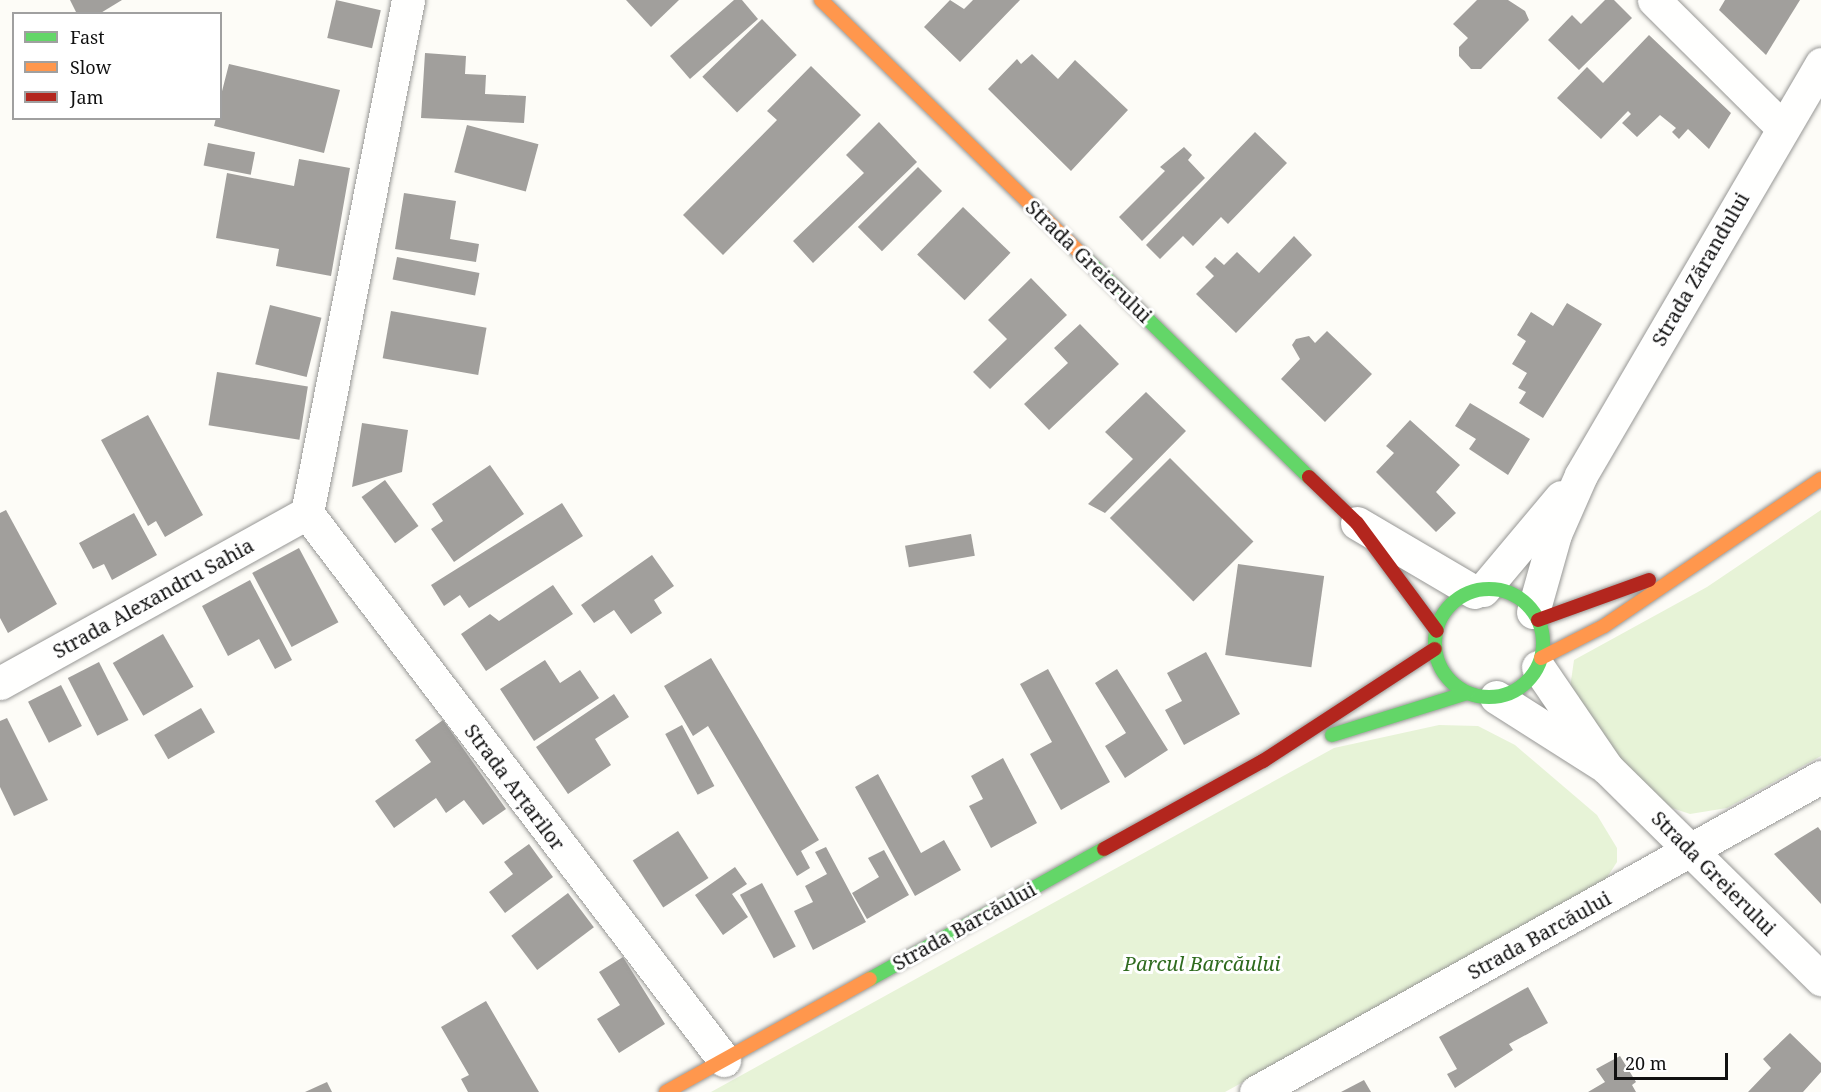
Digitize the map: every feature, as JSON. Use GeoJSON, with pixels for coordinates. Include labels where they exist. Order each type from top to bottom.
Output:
{"type":"FeatureCollection","features":[{"type":"Feature","properties":{"kind":"street"},"geometry":{"type":"LineString","coordinates":[[307,513],[408,0]]}},
{"type":"Feature","properties":{"kind":"street","name":"Strada Greierului"},"geometry":{"type":"LineString","coordinates":[[821,0],[1356,523],[1437,631]]}},
{"type":"Feature","properties":{"kind":"street"},"geometry":{"type":"LineString","coordinates":[[1654,0],[1782,127]]}},
{"type":"Feature","properties":{"kind":"street","name":"Strada Zărandului"},"geometry":{"type":"LineString","coordinates":[[1536,616],[1555,534],[1581,475],[1782,127],[1821,64]]}},
{"type":"Feature","properties":{"kind":"street","name":"Strada Zărandului"},"geometry":{"type":"LineString","coordinates":[[1479,591],[1581,475]]}},
{"type":"Feature","properties":{"kind":"street"},"geometry":{"type":"LineString","coordinates":[[1540,662],[1542,632],[1536,616],[1511,594],[1479,591],[1457,600],[1444,613],[1437,631],[1435,649],[1446,675],[1482,695],[1528,681],[1540,662],[1604,626],[1821,479]]}},
{"type":"Feature","properties":{"kind":"street","name":"Strada Alexandru Sahia"},"geometry":{"type":"LineString","coordinates":[[0,682],[307,513]]}},
{"type":"Feature","properties":{"kind":"street","name":"Strada Arțarilor"},"geometry":{"type":"LineString","coordinates":[[307,513],[724,1060]]}},
{"type":"Feature","properties":{"kind":"street","name":"Strada Greierului"},"geometry":{"type":"LineString","coordinates":[[1356,523],[1479,591]]}},
{"type":"Feature","properties":{"kind":"street"},"geometry":{"type":"LineString","coordinates":[[1536,616],[1698,562]]}},
{"type":"Feature","properties":{"kind":"street","name":"Strada Barcăului"},"geometry":{"type":"LineString","coordinates":[[666,1092],[1263,761],[1435,649]]}},
{"type":"Feature","properties":{"kind":"street","name":"Strada Greierului"},"geometry":{"type":"LineString","coordinates":[[1540,662],[1607,768],[1821,979]]}},
{"type":"Feature","properties":{"kind":"street","name":"Strada Greierului"},"geometry":{"type":"LineString","coordinates":[[1482,695],[1607,768]]}},
{"type":"Feature","properties":{"kind":"street","name":"Strada Barcăului"},"geometry":{"type":"LineString","coordinates":[[1263,761],[1377,719],[1482,695]]}},
{"type":"Feature","properties":{"kind":"street","name":"Strada Barcăului"},"geometry":{"type":"LineString","coordinates":[[1256,1092],[1821,777]]}},
{"type":"Feature","properties":{"kind":"green space"},"geometry":{"type":"Polygon","coordinates":[[[1821,510],[1821,756],[1727,808],[1690,814],[1660,804],[1589,735],[1569,695],[1574,660],[1707,587],[1821,510]]]}},
{"type":"Feature","properties":{"kind":"green space","name":"Parcul Barcăului"},"geometry":{"type":"Polygon","coordinates":[[[1439,725],[1478,726],[1515,745],[1597,815],[1617,848],[1617,862],[1604,882],[1225,1092],[711,1092],[1334,748],[1439,725]]]}},
{"type":"Feature","properties":{"kind":"building"},"geometry":{"type":"Polygon","coordinates":[[[70,0],[122,0],[102,12],[76,12],[70,0]]]}},
{"type":"Feature","properties":{"kind":"building"},"geometry":{"type":"Polygon","coordinates":[[[336,0],[381,10],[372,48],[327,38],[336,0]]]}},
{"type":"Feature","properties":{"kind":"building"},"geometry":{"type":"Polygon","coordinates":[[[626,0],[679,0],[651,27],[626,0]]]}},
{"type":"Feature","properties":{"kind":"building"},"geometry":{"type":"Polygon","coordinates":[[[734,0],[742,0],[758,19],[690,79],[670,56],[734,0]]]}},
{"type":"Feature","properties":{"kind":"building"},"geometry":{"type":"Polygon","coordinates":[[[950,0],[964,9],[973,0],[1020,0],[960,62],[924,27],[950,0]]]}},
{"type":"Feature","properties":{"kind":"building"},"geometry":{"type":"Polygon","coordinates":[[[1477,0],[1508,0],[1525,11],[1529,20],[1481,69],[1471,69],[1459,56],[1459,47],[1468,38],[1453,24],[1477,0]]]}},
{"type":"Feature","properties":{"kind":"building"},"geometry":{"type":"Polygon","coordinates":[[[1605,0],[1614,0],[1632,18],[1579,70],[1548,40],[1572,15],[1581,24],[1605,0]]]}},
{"type":"Feature","properties":{"kind":"building"},"geometry":{"type":"Polygon","coordinates":[[[1725,0],[1800,0],[1766,55],[1719,10],[1725,0]]]}},
{"type":"Feature","properties":{"kind":"building"},"geometry":{"type":"Polygon","coordinates":[[[762,19],[797,55],[737,113],[702,77],[762,19]]]}},
{"type":"Feature","properties":{"kind":"building"},"geometry":{"type":"Polygon","coordinates":[[[1649,35],[1731,113],[1709,149],[1688,129],[1679,139],[1672,132],[1676,128],[1660,115],[1637,137],[1622,123],[1631,114],[1628,111],[1601,139],[1557,98],[1587,67],[1603,83],[1649,35]]]}},
{"type":"Feature","properties":{"kind":"building"},"geometry":{"type":"Polygon","coordinates":[[[425,53],[466,56],[465,74],[486,75],[485,94],[526,96],[524,123],[421,118],[425,53]]]}},
{"type":"Feature","properties":{"kind":"building"},"geometry":{"type":"Polygon","coordinates":[[[1032,54],[1058,79],[1075,60],[1128,110],[1071,171],[988,89],[1017,59],[1021,64],[1032,54]]]}},
{"type":"Feature","properties":{"kind":"building"},"geometry":{"type":"Polygon","coordinates":[[[229,64],[340,90],[324,153],[214,126],[216,120],[222,120],[222,91],[229,64]]]}},
{"type":"Feature","properties":{"kind":"building"},"geometry":{"type":"Polygon","coordinates":[[[811,66],[861,115],[723,255],[683,215],[777,120],[767,111],[811,66]]]}},
{"type":"Feature","properties":{"kind":"building"},"geometry":{"type":"Polygon","coordinates":[[[879,122],[917,162],[813,263],[793,241],[864,173],[846,155],[879,122]]]}},
{"type":"Feature","properties":{"kind":"building"},"geometry":{"type":"Polygon","coordinates":[[[467,125],[538,144],[526,191],[454,172],[467,125]]]}},
{"type":"Feature","properties":{"kind":"building"},"geometry":{"type":"Polygon","coordinates":[[[1255,132],[1287,163],[1228,224],[1221,217],[1193,246],[1183,236],[1160,259],[1146,245],[1255,132]]]}},
{"type":"Feature","properties":{"kind":"building"},"geometry":{"type":"Polygon","coordinates":[[[208,143],[255,152],[251,175],[204,166],[208,143]]]}},
{"type":"Feature","properties":{"kind":"building"},"geometry":{"type":"Polygon","coordinates":[[[1184,147],[1192,155],[1188,160],[1205,178],[1142,241],[1119,217],[1165,171],[1160,167],[1184,147]]]}},
{"type":"Feature","properties":{"kind":"building"},"geometry":{"type":"Polygon","coordinates":[[[299,159],[350,168],[331,276],[276,266],[279,249],[216,238],[227,173],[294,186],[299,159]]]}},
{"type":"Feature","properties":{"kind":"building"},"geometry":{"type":"Polygon","coordinates":[[[918,167],[942,191],[882,251],[858,227],[918,167]]]}},
{"type":"Feature","properties":{"kind":"building"},"geometry":{"type":"Polygon","coordinates":[[[404,193],[456,201],[450,239],[479,244],[476,262],[395,249],[404,193]]]}},
{"type":"Feature","properties":{"kind":"building"},"geometry":{"type":"Polygon","coordinates":[[[963,207],[1010,253],[965,300],[917,254],[963,207]]]}},
{"type":"Feature","properties":{"kind":"building"},"geometry":{"type":"Polygon","coordinates":[[[1294,236],[1312,255],[1236,333],[1196,294],[1214,276],[1205,267],[1215,257],[1224,265],[1237,252],[1259,273],[1294,236]]]}},
{"type":"Feature","properties":{"kind":"building"},"geometry":{"type":"Polygon","coordinates":[[[397,257],[479,273],[475,296],[393,280],[397,257]]]}},
{"type":"Feature","properties":{"kind":"building"},"geometry":{"type":"Polygon","coordinates":[[[1031,278],[1067,315],[990,389],[973,372],[1007,339],[988,320],[1031,278]]]}},
{"type":"Feature","properties":{"kind":"building"},"geometry":{"type":"Polygon","coordinates":[[[1567,303],[1602,324],[1543,418],[1519,403],[1526,392],[1518,388],[1527,373],[1512,364],[1526,341],[1517,335],[1531,312],[1553,326],[1567,303]]]}},
{"type":"Feature","properties":{"kind":"building"},"geometry":{"type":"Polygon","coordinates":[[[270,305],[321,318],[307,377],[255,364],[270,305]]]}},
{"type":"Feature","properties":{"kind":"building"},"geometry":{"type":"Polygon","coordinates":[[[391,311],[487,328],[478,375],[383,358],[391,311]]]}},
{"type":"Feature","properties":{"kind":"building"},"geometry":{"type":"Polygon","coordinates":[[[1080,324],[1119,364],[1049,430],[1024,404],[1068,363],[1054,348],[1080,324]]]}},
{"type":"Feature","properties":{"kind":"building"},"geometry":{"type":"Polygon","coordinates":[[[1327,331],[1372,374],[1325,422],[1281,379],[1300,359],[1292,345],[1296,339],[1309,336],[1315,343],[1327,331]]]}},
{"type":"Feature","properties":{"kind":"building"},"geometry":{"type":"Polygon","coordinates":[[[217,372],[308,386],[299,440],[209,425],[217,372]]]}},
{"type":"Feature","properties":{"kind":"building"},"geometry":{"type":"Polygon","coordinates":[[[1146,392],[1186,431],[1105,513],[1088,504],[1133,459],[1105,432],[1146,392]]]}},
{"type":"Feature","properties":{"kind":"building"},"geometry":{"type":"Polygon","coordinates":[[[1470,403],[1530,439],[1508,475],[1469,449],[1476,439],[1455,426],[1470,403]]]}},
{"type":"Feature","properties":{"kind":"building"},"geometry":{"type":"Polygon","coordinates":[[[148,415],[203,515],[165,537],[156,521],[148,526],[101,440],[148,415]]]}},
{"type":"Feature","properties":{"kind":"building"},"geometry":{"type":"Polygon","coordinates":[[[1410,420],[1460,465],[1436,492],[1456,513],[1436,532],[1376,472],[1394,453],[1386,446],[1410,420]]]}},
{"type":"Feature","properties":{"kind":"building"},"geometry":{"type":"Polygon","coordinates":[[[362,423],[408,430],[402,472],[352,487],[362,423]]]}},
{"type":"Feature","properties":{"kind":"building"},"geometry":{"type":"Polygon","coordinates":[[[1170,458],[1253,541],[1193,602],[1110,518],[1170,458]]]}},
{"type":"Feature","properties":{"kind":"building"},"geometry":{"type":"Polygon","coordinates":[[[490,465],[524,514],[454,562],[431,529],[443,521],[432,504],[490,465]]]}},
{"type":"Feature","properties":{"kind":"building"},"geometry":{"type":"Polygon","coordinates":[[[385,480],[419,526],[395,543],[362,497],[385,480]]]}},
{"type":"Feature","properties":{"kind":"building"},"geometry":{"type":"Polygon","coordinates":[[[562,503],[583,536],[469,608],[460,595],[444,606],[431,585],[562,503]]]}},
{"type":"Feature","properties":{"kind":"building"},"geometry":{"type":"Polygon","coordinates":[[[6,510],[57,604],[8,633],[0,618],[0,513],[6,510]]]}},
{"type":"Feature","properties":{"kind":"building"},"geometry":{"type":"Polygon","coordinates":[[[134,513],[157,555],[112,580],[104,564],[93,569],[79,543],[134,513]]]}},
{"type":"Feature","properties":{"kind":"building"},"geometry":{"type":"Polygon","coordinates":[[[971,534],[975,556],[909,567],[905,546],[971,534]]]}},
{"type":"Feature","properties":{"kind":"building"},"geometry":{"type":"Polygon","coordinates":[[[299,548],[338,622],[292,647],[252,573],[299,548]]]}},
{"type":"Feature","properties":{"kind":"building"},"geometry":{"type":"Polygon","coordinates":[[[652,555],[674,586],[654,600],[662,613],[631,634],[614,610],[594,623],[581,605],[652,555]]]}},
{"type":"Feature","properties":{"kind":"building"},"geometry":{"type":"Polygon","coordinates":[[[1238,564],[1324,576],[1311,667],[1225,655],[1238,564]]]}},
{"type":"Feature","properties":{"kind":"building"},"geometry":{"type":"Polygon","coordinates":[[[250,580],[292,660],[275,669],[259,639],[228,656],[202,606],[250,580]]]}},
{"type":"Feature","properties":{"kind":"building"},"geometry":{"type":"Polygon","coordinates":[[[553,585],[573,614],[486,671],[461,634],[490,614],[499,621],[553,585]]]}},
{"type":"Feature","properties":{"kind":"building"},"geometry":{"type":"Polygon","coordinates":[[[163,634],[194,687],[143,716],[113,663],[163,634]]]}},
{"type":"Feature","properties":{"kind":"building"},"geometry":{"type":"Polygon","coordinates":[[[1206,652],[1240,714],[1184,745],[1165,710],[1182,701],[1167,673],[1206,652]]]}},
{"type":"Feature","properties":{"kind":"building"},"geometry":{"type":"Polygon","coordinates":[[[711,658],[819,840],[801,851],[810,868],[797,876],[708,726],[693,736],[664,686],[711,658]]]}},
{"type":"Feature","properties":{"kind":"building"},"geometry":{"type":"Polygon","coordinates":[[[545,660],[560,683],[580,670],[599,698],[534,741],[500,689],[545,660]]]}},
{"type":"Feature","properties":{"kind":"building"},"geometry":{"type":"Polygon","coordinates":[[[99,662],[129,720],[97,736],[68,678],[99,662]]]}},
{"type":"Feature","properties":{"kind":"building"},"geometry":{"type":"Polygon","coordinates":[[[1048,669],[1110,782],[1061,810],[1030,754],[1052,742],[1020,684],[1048,669]]]}},
{"type":"Feature","properties":{"kind":"building"},"geometry":{"type":"Polygon","coordinates":[[[1117,669],[1168,750],[1125,778],[1105,746],[1126,733],[1095,683],[1117,669]]]}},
{"type":"Feature","properties":{"kind":"building"},"geometry":{"type":"Polygon","coordinates":[[[61,685],[82,726],[49,743],[28,702],[61,685]]]}},
{"type":"Feature","properties":{"kind":"building"},"geometry":{"type":"Polygon","coordinates":[[[614,694],[629,717],[595,739],[611,765],[568,794],[536,747],[614,694]]]}},
{"type":"Feature","properties":{"kind":"building"},"geometry":{"type":"Polygon","coordinates":[[[201,708],[215,732],[168,759],[154,735],[201,708]]]}},
{"type":"Feature","properties":{"kind":"building"},"geometry":{"type":"Polygon","coordinates":[[[7,718],[48,800],[14,816],[0,787],[0,721],[7,718]]]}},
{"type":"Feature","properties":{"kind":"building"},"geometry":{"type":"Polygon","coordinates":[[[443,720],[506,809],[483,825],[464,800],[446,813],[436,798],[394,828],[375,801],[431,762],[415,740],[443,720]]]}},
{"type":"Feature","properties":{"kind":"building"},"geometry":{"type":"Polygon","coordinates":[[[682,725],[714,786],[698,795],[665,734],[682,725]]]}},
{"type":"Feature","properties":{"kind":"building"},"geometry":{"type":"Polygon","coordinates":[[[1003,758],[1037,823],[991,848],[969,806],[983,799],[971,776],[1003,758]]]}},
{"type":"Feature","properties":{"kind":"building"},"geometry":{"type":"Polygon","coordinates":[[[878,774],[921,853],[944,840],[961,870],[915,896],[855,787],[878,774]]]}},
{"type":"Feature","properties":{"kind":"building"},"geometry":{"type":"Polygon","coordinates":[[[1818,827],[1821,831],[1821,904],[1774,854],[1818,827]]]}},
{"type":"Feature","properties":{"kind":"building"},"geometry":{"type":"Polygon","coordinates":[[[678,831],[708,878],[663,907],[633,860],[678,831]]]}},
{"type":"Feature","properties":{"kind":"building"},"geometry":{"type":"Polygon","coordinates":[[[529,844],[553,877],[505,913],[489,892],[513,874],[504,862],[529,844]]]}},
{"type":"Feature","properties":{"kind":"building"},"geometry":{"type":"Polygon","coordinates":[[[826,847],[866,922],[813,950],[794,911],[813,902],[805,886],[827,874],[815,852],[826,847]]]}},
{"type":"Feature","properties":{"kind":"building"},"geometry":{"type":"Polygon","coordinates":[[[884,850],[909,895],[867,919],[852,893],[879,877],[868,858],[884,850]]]}},
{"type":"Feature","properties":{"kind":"building"},"geometry":{"type":"Polygon","coordinates":[[[735,867],[747,884],[732,894],[748,917],[723,935],[695,895],[735,867]]]}},
{"type":"Feature","properties":{"kind":"building"},"geometry":{"type":"Polygon","coordinates":[[[762,883],[796,947],[774,958],[740,895],[762,883]]]}},
{"type":"Feature","properties":{"kind":"building"},"geometry":{"type":"Polygon","coordinates":[[[568,893],[594,927],[537,970],[511,936],[568,893]]]}},
{"type":"Feature","properties":{"kind":"building"},"geometry":{"type":"Polygon","coordinates":[[[623,957],[665,1024],[619,1053],[597,1019],[620,1005],[599,972],[623,957]]]}},
{"type":"Feature","properties":{"kind":"building"},"geometry":{"type":"Polygon","coordinates":[[[1528,987],[1548,1023],[1509,1044],[1513,1050],[1455,1088],[1447,1074],[1457,1069],[1439,1037],[1528,987]]]}},
{"type":"Feature","properties":{"kind":"building"},"geometry":{"type":"Polygon","coordinates":[[[486,1001],[539,1092],[468,1092],[461,1079],[469,1075],[441,1027],[486,1001]]]}},
{"type":"Feature","properties":{"kind":"building"},"geometry":{"type":"Polygon","coordinates":[[[1790,1033],[1821,1063],[1821,1072],[1803,1092],[1748,1092],[1771,1068],[1763,1059],[1790,1033]]]}},
{"type":"Feature","properties":{"kind":"building"},"geometry":{"type":"Polygon","coordinates":[[[1620,1056],[1636,1082],[1632,1085],[1636,1092],[1588,1092],[1605,1082],[1596,1069],[1620,1056]]]}},
{"type":"Feature","properties":{"kind":"building"},"geometry":{"type":"Polygon","coordinates":[[[1364,1080],[1371,1092],[1341,1092],[1364,1080]]]}},
{"type":"Feature","properties":{"kind":"building"},"geometry":{"type":"Polygon","coordinates":[[[327,1082],[332,1092],[305,1092],[327,1082]]]}},
{"type":"Feature","properties":{"kind":"traffic: fast"},"geometry":{"type":"LineString","coordinates":[[1080,253],[1309,477]]}},
{"type":"Feature","properties":{"kind":"traffic: fast"},"geometry":{"type":"LineString","coordinates":[[1489,589],[1510,593],[1527,605],[1539,622],[1543,643],[1539,664],[1527,681],[1510,693],[1489,697],[1468,693],[1451,681],[1439,664],[1435,643],[1439,622],[1451,605],[1468,593],[1489,589]]}},
{"type":"Feature","properties":{"kind":"traffic: fast"},"geometry":{"type":"LineString","coordinates":[[1332,735],[1467,693]]}},
{"type":"Feature","properties":{"kind":"traffic: fast"},"geometry":{"type":"LineString","coordinates":[[870,979],[1104,849]]}},
{"type":"Feature","properties":{"kind":"traffic: slow"},"geometry":{"type":"LineString","coordinates":[[821,0],[1080,253]]}},
{"type":"Feature","properties":{"kind":"traffic: slow"},"geometry":{"type":"LineString","coordinates":[[1541,658],[1604,626],[1821,479]]}},
{"type":"Feature","properties":{"kind":"traffic: slow"},"geometry":{"type":"LineString","coordinates":[[666,1092],[870,979]]}},
{"type":"Feature","properties":{"kind":"traffic: jam"},"geometry":{"type":"LineString","coordinates":[[1309,477],[1357,523],[1437,631]]}},
{"type":"Feature","properties":{"kind":"traffic: jam"},"geometry":{"type":"LineString","coordinates":[[1538,620],[1649,580]]}},
{"type":"Feature","properties":{"kind":"traffic: jam"},"geometry":{"type":"LineString","coordinates":[[1104,849],[1263,761],[1435,649]]}}]}
